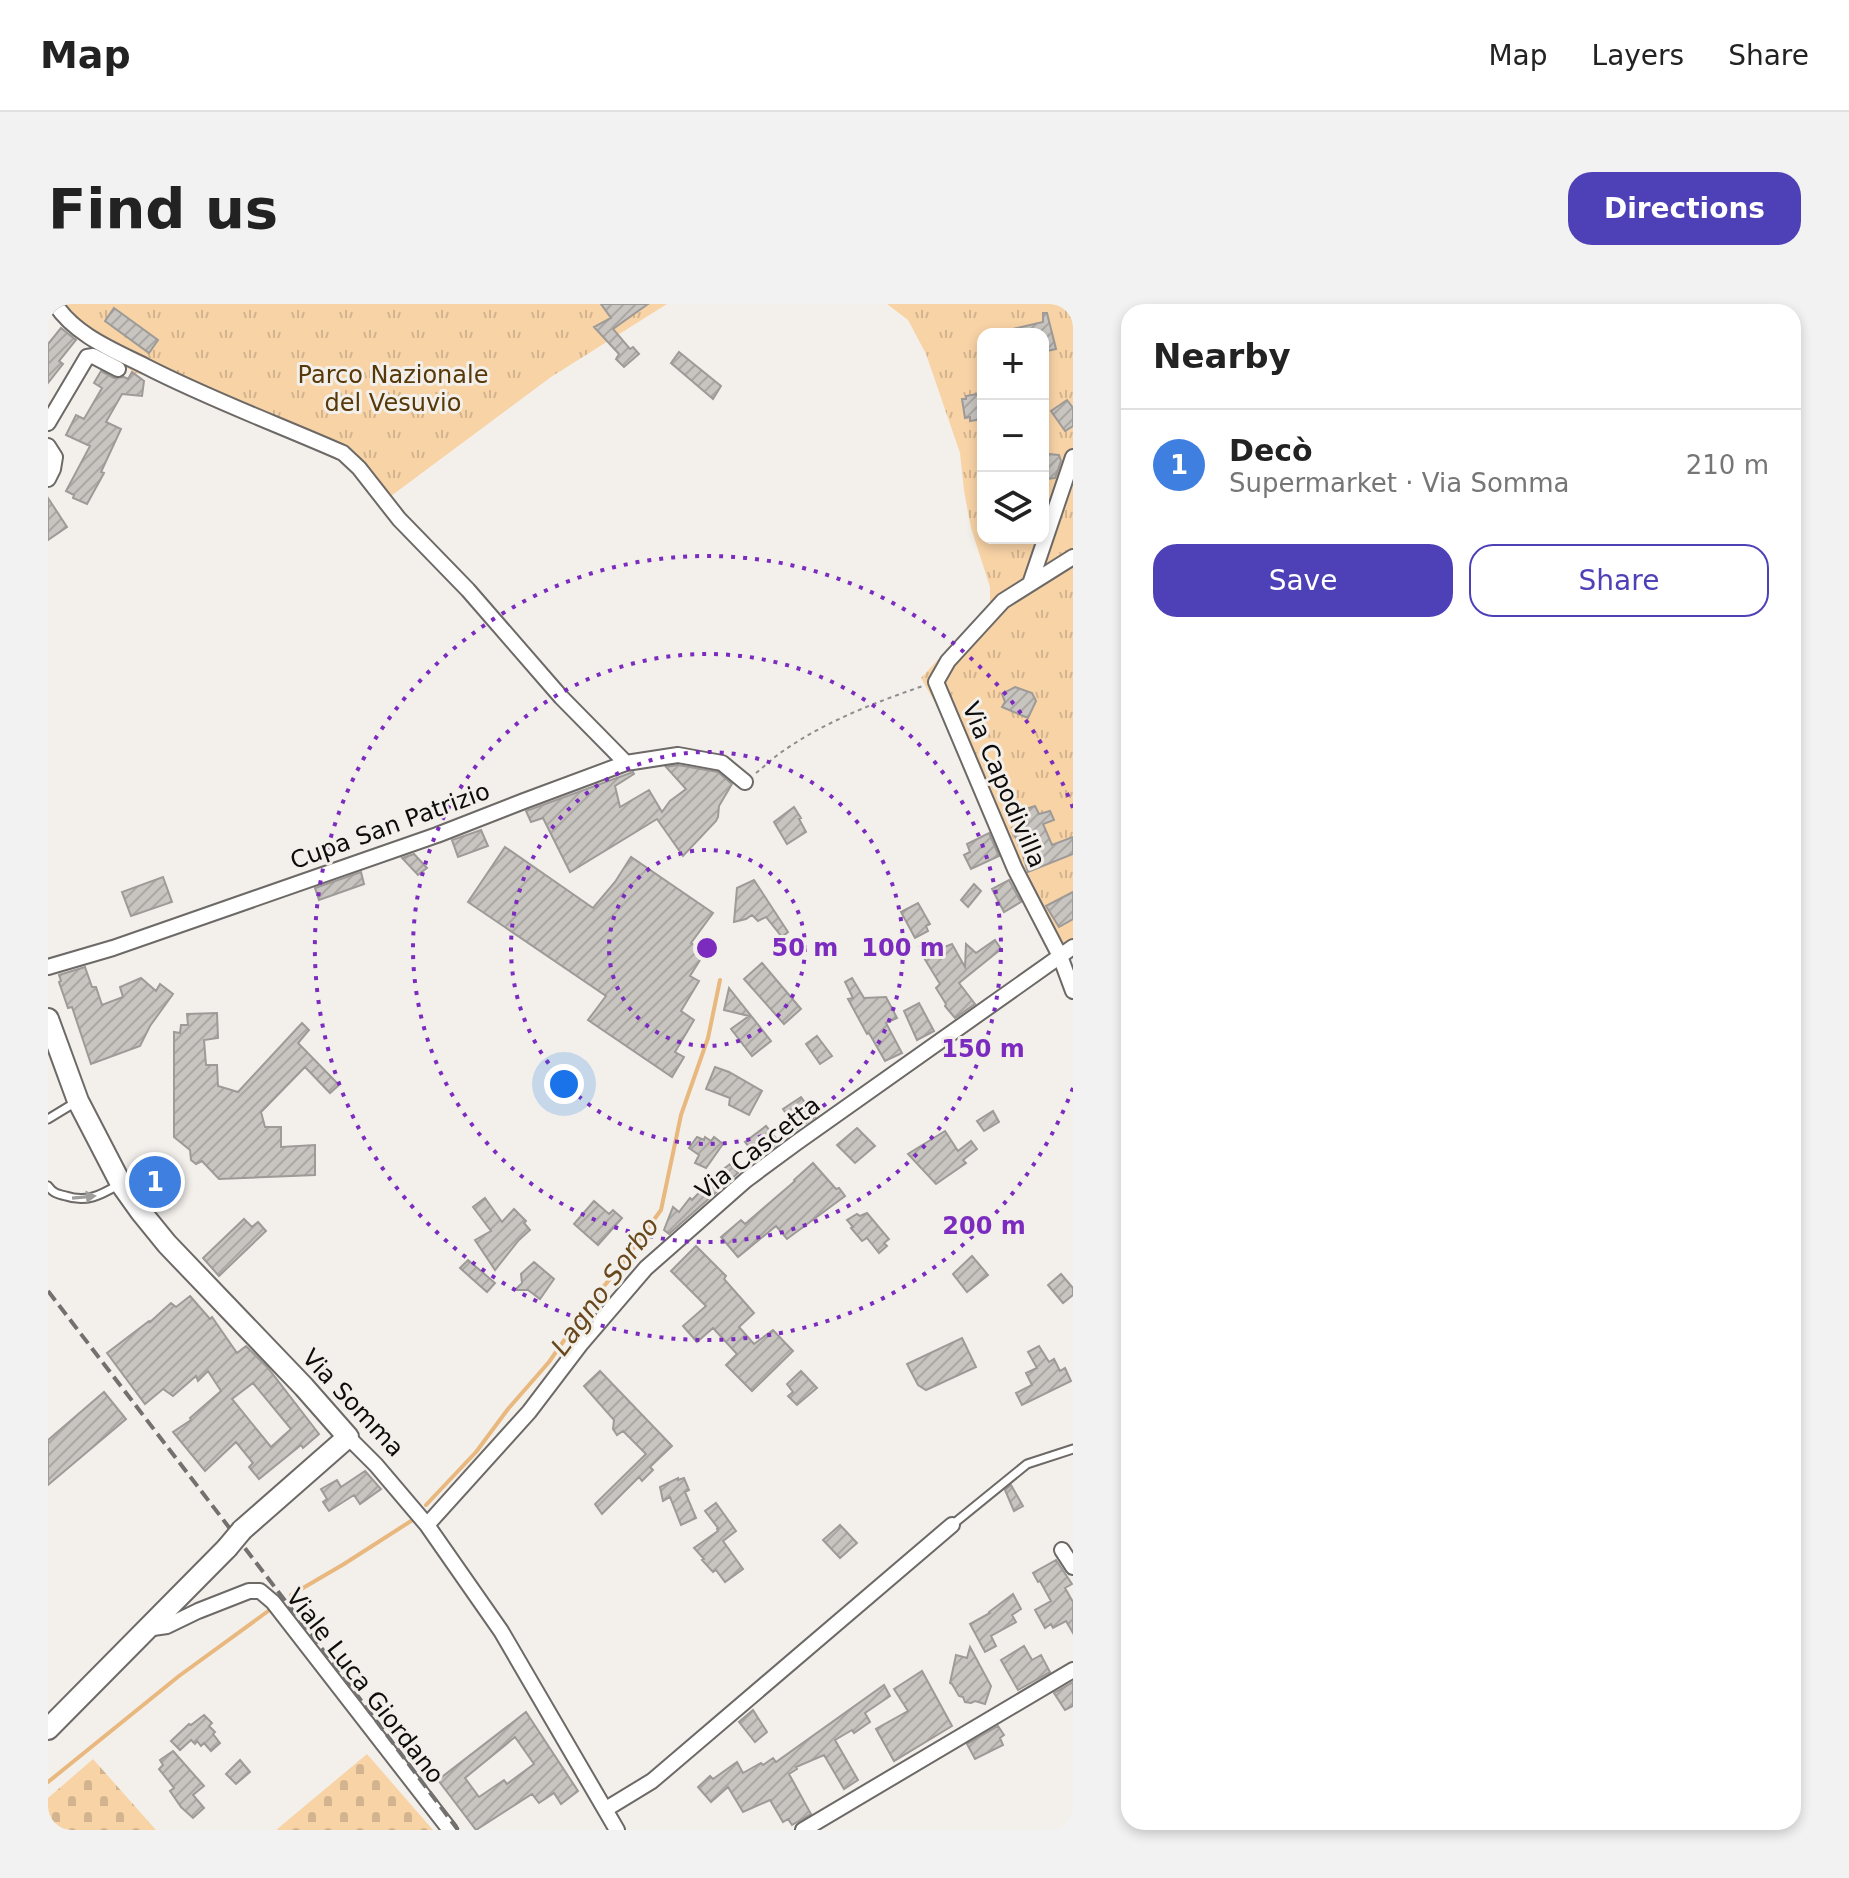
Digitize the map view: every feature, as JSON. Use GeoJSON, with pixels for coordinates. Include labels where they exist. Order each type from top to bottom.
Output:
{"type":"FeatureCollection","features":[{"type":"Feature","properties":{"kind":"main road","name":"Via Somma"},"geometry":{"type":"LineString","coordinates":[[48,1019],[78,1101],[121,1184],[167,1244],[348,1437]]}},
{"type":"Feature","properties":{"kind":"main road"},"geometry":{"type":"LineString","coordinates":[[48,1729],[242,1530],[348,1437]]}},
{"type":"Feature","properties":{"kind":"street"},"geometry":{"type":"LineString","coordinates":[[55,304],[62,315],[94,341],[175,381],[343,453],[561,697],[626,763]]}},
{"type":"Feature","properties":{"kind":"street"},"geometry":{"type":"LineString","coordinates":[[48,423],[87,357],[93,356],[118,369]]}},
{"type":"Feature","properties":{"kind":"street"},"geometry":{"type":"LineString","coordinates":[[48,446],[55,457],[48,479]]}},
{"type":"Feature","properties":{"kind":"street"},"geometry":{"type":"LineString","coordinates":[[1030,584],[1073,457]]}},
{"type":"Feature","properties":{"kind":"street"},"geometry":{"type":"LineString","coordinates":[[936,682],[948,661],[1003,601],[1073,557]]}},
{"type":"Feature","properties":{"kind":"street","name":"Via Capodivilla"},"geometry":{"type":"LineString","coordinates":[[936,682],[1015,869],[1067,952],[1073,991]]}},
{"type":"Feature","properties":{"kind":"street","name":"Cupa San Patrizio"},"geometry":{"type":"LineString","coordinates":[[48,967],[113,948],[422,841],[626,763],[678,755],[722,763],[745,782]]}},
{"type":"Feature","properties":{"kind":"street","name":"Via Cascetta"},"geometry":{"type":"LineString","coordinates":[[427,1525],[529,1412],[580,1345],[646,1268],[746,1180],[1067,952]]}},
{"type":"Feature","properties":{"kind":"street","name":"Via Somma"},"geometry":{"type":"LineString","coordinates":[[348,1437],[427,1525],[501,1631],[617,1830]]}},
{"type":"Feature","properties":{"kind":"street"},"geometry":{"type":"LineString","coordinates":[[606,1809],[652,1781],[952,1525]]}},
{"type":"Feature","properties":{"kind":"street"},"geometry":{"type":"LineString","coordinates":[[1062,1550],[1073,1567]]}},
{"type":"Feature","properties":{"kind":"street","name":"Viale Luca Giordano"},"geometry":{"type":"LineString","coordinates":[[146,1630],[167,1626],[249,1591],[260,1591],[273,1602],[450,1830]]}},
{"type":"Feature","properties":{"kind":"street"},"geometry":{"type":"LineString","coordinates":[[803,1830],[1073,1670]]}},
{"type":"Feature","properties":{"kind":"lane"},"geometry":{"type":"LineString","coordinates":[[48,1119],[78,1101]]}},
{"type":"Feature","properties":{"kind":"lane"},"geometry":{"type":"LineString","coordinates":[[48,1186],[51,1191],[72,1199],[90,1200],[121,1184]]}},
{"type":"Feature","properties":{"kind":"lane"},"geometry":{"type":"LineString","coordinates":[[952,1525],[1027,1464],[1073,1449]]}},
{"type":"Feature","properties":{"kind":"path"},"geometry":{"type":"LineString","coordinates":[[745,782],[784,750],[817,730],[897,695],[936,682]]}},
{"type":"Feature","properties":{"kind":"green space","name":"Parco Nazionale del Vesuvio"},"geometry":{"type":"Polygon","coordinates":[[[49,304],[667,304],[551,377],[387,499],[341,454],[160,379],[135,373],[97,348],[49,304]]]}},
{"type":"Feature","properties":{"kind":"green space"},"geometry":{"type":"Polygon","coordinates":[[[887,304],[1073,304],[1073,949],[1052,954],[958,743],[921,678],[990,603],[990,587],[971,528],[960,453],[926,354],[908,320],[887,304]]]}},
{"type":"Feature","properties":{"kind":"green space"},"geometry":{"type":"Polygon","coordinates":[[[367,1754],[433,1830],[276,1830],[367,1754]]]}},
{"type":"Feature","properties":{"kind":"green space"},"geometry":{"type":"Polygon","coordinates":[[[93,1759],[156,1830],[48,1830],[48,1798],[93,1759]]]}},
{"type":"Feature","properties":{"kind":"building"},"geometry":{"type":"Polygon","coordinates":[[[601,304],[648,304],[613,329],[630,349],[633,347],[639,354],[624,367],[616,359],[619,354],[594,327],[611,318],[601,304]]]}},
{"type":"Feature","properties":{"kind":"building"},"geometry":{"type":"Polygon","coordinates":[[[114,308],[158,340],[149,353],[105,321],[114,308]]]}},
{"type":"Feature","properties":{"kind":"building"},"geometry":{"type":"Polygon","coordinates":[[[1043,313],[1047,313],[1056,349],[1049,351],[1049,328],[1017,328],[1043,322],[1043,313]]]}},
{"type":"Feature","properties":{"kind":"building"},"geometry":{"type":"Polygon","coordinates":[[[61,328],[76,340],[59,361],[63,364],[48,383],[48,344],[61,328]]]}},
{"type":"Feature","properties":{"kind":"building"},"geometry":{"type":"Polygon","coordinates":[[[679,352],[721,386],[713,399],[671,363],[679,352]]]}},
{"type":"Feature","properties":{"kind":"building"},"geometry":{"type":"Polygon","coordinates":[[[101,371],[114,378],[128,379],[132,372],[144,381],[142,396],[122,394],[106,422],[121,429],[101,472],[104,473],[87,504],[66,491],[90,446],[66,435],[76,415],[84,419],[102,388],[94,383],[101,371]]]}},
{"type":"Feature","properties":{"kind":"building"},"geometry":{"type":"Polygon","coordinates":[[[977,394],[977,420],[965,418],[962,399],[977,394]]]}},
{"type":"Feature","properties":{"kind":"building"},"geometry":{"type":"Polygon","coordinates":[[[1067,400],[1073,408],[1073,426],[1065,431],[1051,411],[1067,400]]]}},
{"type":"Feature","properties":{"kind":"building"},"geometry":{"type":"Polygon","coordinates":[[[1049,454],[1059,455],[1061,461],[1055,478],[1049,479],[1049,454]]]}},
{"type":"Feature","properties":{"kind":"building"},"geometry":{"type":"Polygon","coordinates":[[[48,498],[67,527],[48,540],[48,498]]]}},
{"type":"Feature","properties":{"kind":"building"},"geometry":{"type":"Polygon","coordinates":[[[1015,687],[1032,693],[1036,701],[1028,718],[1002,707],[1005,702],[1002,694],[1015,687]]]}},
{"type":"Feature","properties":{"kind":"building"},"geometry":{"type":"Polygon","coordinates":[[[678,765],[718,772],[732,784],[719,806],[716,821],[683,856],[657,819],[570,872],[543,818],[531,822],[526,811],[633,772],[615,786],[620,807],[649,790],[662,812],[670,801],[686,789],[666,767],[678,765]]]}},
{"type":"Feature","properties":{"kind":"building"},"geometry":{"type":"Polygon","coordinates":[[[1035,806],[1039,814],[1050,811],[1054,820],[1043,824],[1052,845],[1073,837],[1073,854],[1028,872],[1012,828],[1025,821],[1023,810],[1035,806]]]}},
{"type":"Feature","properties":{"kind":"building"},"geometry":{"type":"Polygon","coordinates":[[[794,807],[806,832],[787,844],[774,822],[794,807]]]}},
{"type":"Feature","properties":{"kind":"building"},"geometry":{"type":"Polygon","coordinates":[[[481,830],[488,846],[458,857],[452,840],[481,830]]]}},
{"type":"Feature","properties":{"kind":"building"},"geometry":{"type":"Polygon","coordinates":[[[989,833],[999,856],[971,869],[964,855],[970,852],[967,844],[989,833]]]}},
{"type":"Feature","properties":{"kind":"building"},"geometry":{"type":"Polygon","coordinates":[[[505,847],[593,908],[631,857],[713,913],[691,943],[705,952],[690,976],[699,981],[681,1011],[694,1020],[675,1052],[684,1057],[672,1077],[588,1020],[606,996],[468,902],[505,847]]]}},
{"type":"Feature","properties":{"kind":"building"},"geometry":{"type":"Polygon","coordinates":[[[414,854],[427,868],[418,875],[402,858],[414,854]]]}},
{"type":"Feature","properties":{"kind":"building"},"geometry":{"type":"Polygon","coordinates":[[[361,872],[364,884],[319,900],[315,888],[361,872]]]}},
{"type":"Feature","properties":{"kind":"building"},"geometry":{"type":"Polygon","coordinates":[[[163,877],[172,902],[131,916],[122,892],[163,877]]]}},
{"type":"Feature","properties":{"kind":"building"},"geometry":{"type":"Polygon","coordinates":[[[754,880],[788,932],[782,937],[766,917],[758,921],[752,915],[734,922],[737,888],[754,880]]]}},
{"type":"Feature","properties":{"kind":"building"},"geometry":{"type":"Polygon","coordinates":[[[1009,880],[1021,902],[1004,912],[992,889],[1009,880]]]}},
{"type":"Feature","properties":{"kind":"building"},"geometry":{"type":"Polygon","coordinates":[[[974,884],[981,891],[968,907],[961,900],[974,884]]]}},
{"type":"Feature","properties":{"kind":"building"},"geometry":{"type":"Polygon","coordinates":[[[1073,892],[1073,919],[1059,927],[1046,906],[1073,892]]]}},
{"type":"Feature","properties":{"kind":"building"},"geometry":{"type":"Polygon","coordinates":[[[918,903],[930,924],[926,926],[928,931],[915,938],[901,912],[918,903]]]}},
{"type":"Feature","properties":{"kind":"building"},"geometry":{"type":"Polygon","coordinates":[[[995,940],[1001,949],[959,983],[975,1004],[955,1018],[936,988],[940,984],[920,947],[942,948],[952,944],[965,967],[966,944],[976,953],[995,940]]]}},
{"type":"Feature","properties":{"kind":"building"},"geometry":{"type":"Polygon","coordinates":[[[762,963],[801,1009],[784,1024],[744,979],[762,963]]]}},
{"type":"Feature","properties":{"kind":"building"},"geometry":{"type":"Polygon","coordinates":[[[85,967],[102,1005],[123,997],[120,987],[141,978],[156,991],[160,984],[173,994],[140,1046],[91,1064],[72,1007],[68,1008],[59,982],[59,975],[85,967]]]}},
{"type":"Feature","properties":{"kind":"building"},"geometry":{"type":"Polygon","coordinates":[[[852,978],[864,998],[886,997],[897,1018],[886,1023],[902,1053],[885,1061],[867,1034],[848,999],[853,998],[845,982],[852,978]]]}},
{"type":"Feature","properties":{"kind":"building"},"geometry":{"type":"Polygon","coordinates":[[[729,988],[771,1041],[752,1056],[731,1029],[749,1016],[724,1010],[729,988]]]}},
{"type":"Feature","properties":{"kind":"building"},"geometry":{"type":"Polygon","coordinates":[[[919,1003],[934,1031],[917,1040],[904,1011],[919,1003]]]}},
{"type":"Feature","properties":{"kind":"building"},"geometry":{"type":"Polygon","coordinates":[[[217,1013],[218,1038],[204,1040],[206,1065],[217,1065],[218,1086],[238,1092],[302,1023],[309,1030],[298,1043],[339,1085],[330,1093],[305,1067],[261,1112],[265,1127],[281,1127],[281,1147],[315,1145],[315,1175],[219,1179],[202,1161],[196,1164],[191,1160],[190,1150],[174,1137],[174,1032],[180,1033],[181,1025],[188,1025],[187,1014],[217,1013]]]}},
{"type":"Feature","properties":{"kind":"building"},"geometry":{"type":"Polygon","coordinates":[[[817,1036],[832,1056],[820,1064],[806,1044],[817,1036]]]}},
{"type":"Feature","properties":{"kind":"building"},"geometry":{"type":"Polygon","coordinates":[[[715,1067],[762,1091],[749,1115],[729,1105],[730,1098],[706,1089],[715,1067]]]}},
{"type":"Feature","properties":{"kind":"building"},"geometry":{"type":"Polygon","coordinates":[[[801,1097],[815,1117],[797,1129],[783,1109],[801,1097]]]}},
{"type":"Feature","properties":{"kind":"building"},"geometry":{"type":"Polygon","coordinates":[[[993,1111],[999,1122],[984,1131],[977,1121],[993,1111]]]}},
{"type":"Feature","properties":{"kind":"building"},"geometry":{"type":"Polygon","coordinates":[[[766,1126],[779,1142],[758,1158],[745,1142],[766,1126]]]}},
{"type":"Feature","properties":{"kind":"building"},"geometry":{"type":"Polygon","coordinates":[[[857,1128],[875,1146],[855,1163],[837,1145],[857,1128]]]}},
{"type":"Feature","properties":{"kind":"building"},"geometry":{"type":"Polygon","coordinates":[[[945,1131],[958,1151],[971,1141],[977,1149],[963,1160],[966,1163],[936,1184],[908,1154],[945,1131]]]}},
{"type":"Feature","properties":{"kind":"building"},"geometry":{"type":"Polygon","coordinates":[[[697,1137],[711,1141],[714,1137],[723,1144],[706,1168],[695,1163],[699,1155],[689,1148],[697,1137]]]}},
{"type":"Feature","properties":{"kind":"building"},"geometry":{"type":"Polygon","coordinates":[[[813,1163],[845,1196],[787,1239],[776,1226],[738,1257],[721,1237],[741,1220],[745,1224],[813,1163]]]}},
{"type":"Feature","properties":{"kind":"building"},"geometry":{"type":"Polygon","coordinates":[[[730,1164],[738,1173],[669,1234],[664,1230],[673,1207],[679,1212],[690,1198],[692,1200],[730,1164]]]}},
{"type":"Feature","properties":{"kind":"building"},"geometry":{"type":"Polygon","coordinates":[[[485,1198],[502,1222],[514,1209],[530,1230],[495,1270],[475,1240],[491,1231],[473,1207],[485,1198]]]}},
{"type":"Feature","properties":{"kind":"building"},"geometry":{"type":"Polygon","coordinates":[[[594,1201],[609,1214],[613,1210],[622,1218],[598,1245],[574,1224],[594,1201]]]}},
{"type":"Feature","properties":{"kind":"building"},"geometry":{"type":"Polygon","coordinates":[[[867,1213],[889,1239],[884,1243],[887,1246],[879,1253],[867,1238],[862,1241],[847,1220],[867,1213]]]}},
{"type":"Feature","properties":{"kind":"building"},"geometry":{"type":"Polygon","coordinates":[[[244,1219],[252,1227],[258,1222],[266,1231],[219,1276],[203,1258],[244,1219]]]}},
{"type":"Feature","properties":{"kind":"building"},"geometry":{"type":"Polygon","coordinates":[[[696,1246],[726,1276],[724,1279],[754,1313],[739,1327],[754,1344],[773,1330],[793,1351],[752,1391],[726,1365],[737,1354],[713,1328],[697,1342],[683,1326],[706,1306],[671,1271],[696,1246]]]}},
{"type":"Feature","properties":{"kind":"building"},"geometry":{"type":"Polygon","coordinates":[[[972,1256],[988,1275],[967,1292],[953,1274],[972,1256]]]}},
{"type":"Feature","properties":{"kind":"building"},"geometry":{"type":"Polygon","coordinates":[[[468,1260],[495,1283],[487,1292],[460,1268],[468,1260]]]}},
{"type":"Feature","properties":{"kind":"building"},"geometry":{"type":"Polygon","coordinates":[[[534,1262],[554,1279],[540,1299],[528,1290],[515,1290],[522,1283],[521,1274],[534,1262]]]}},
{"type":"Feature","properties":{"kind":"building"},"geometry":{"type":"Polygon","coordinates":[[[1061,1274],[1073,1288],[1073,1295],[1063,1303],[1048,1285],[1061,1274]]]}},
{"type":"Feature","properties":{"kind":"building"},"geometry":{"type":"Polygon","coordinates":[[[190,1296],[210,1319],[212,1317],[237,1353],[246,1346],[268,1368],[319,1434],[259,1479],[249,1467],[253,1463],[236,1442],[205,1471],[173,1432],[191,1420],[221,1391],[208,1371],[198,1381],[196,1376],[173,1396],[163,1389],[145,1404],[107,1353],[171,1303],[176,1307],[190,1296]],[[253,1383],[232,1399],[271,1447],[291,1429],[253,1383]]]}},
{"type":"Feature","properties":{"kind":"building"},"geometry":{"type":"Polygon","coordinates":[[[962,1338],[976,1367],[926,1390],[918,1385],[907,1364],[962,1338]]]}},
{"type":"Feature","properties":{"kind":"building"},"geometry":{"type":"Polygon","coordinates":[[[1039,1346],[1049,1362],[1054,1359],[1060,1371],[1065,1368],[1071,1381],[1022,1405],[1016,1393],[1032,1385],[1026,1373],[1037,1368],[1028,1352],[1039,1346]]]}},
{"type":"Feature","properties":{"kind":"building"},"geometry":{"type":"Polygon","coordinates":[[[600,1371],[672,1446],[650,1467],[653,1470],[642,1481],[639,1477],[602,1514],[595,1504],[646,1454],[623,1431],[617,1435],[613,1429],[614,1420],[584,1386],[600,1371]]]}},
{"type":"Feature","properties":{"kind":"building"},"geometry":{"type":"Polygon","coordinates":[[[801,1371],[817,1388],[797,1405],[788,1396],[793,1392],[787,1384],[801,1371]]]}},
{"type":"Feature","properties":{"kind":"building"},"geometry":{"type":"Polygon","coordinates":[[[104,1392],[126,1419],[48,1485],[48,1440],[104,1392]]]}},
{"type":"Feature","properties":{"kind":"building"},"geometry":{"type":"Polygon","coordinates":[[[365,1471],[381,1489],[360,1504],[354,1495],[329,1511],[323,1502],[327,1499],[321,1489],[337,1480],[341,1487],[365,1471]]]}},
{"type":"Feature","properties":{"kind":"building"},"geometry":{"type":"Polygon","coordinates":[[[684,1478],[689,1490],[685,1492],[696,1518],[681,1525],[670,1497],[663,1501],[660,1487],[684,1478]]]}},
{"type":"Feature","properties":{"kind":"building"},"geometry":{"type":"Polygon","coordinates":[[[1011,1485],[1023,1506],[1014,1511],[1005,1490],[1011,1485]]]}},
{"type":"Feature","properties":{"kind":"building"},"geometry":{"type":"Polygon","coordinates":[[[716,1503],[736,1531],[723,1541],[743,1569],[725,1582],[694,1548],[718,1531],[705,1511],[716,1503]]]}},
{"type":"Feature","properties":{"kind":"building"},"geometry":{"type":"Polygon","coordinates":[[[840,1525],[857,1543],[840,1558],[823,1540],[840,1525]]]}},
{"type":"Feature","properties":{"kind":"building"},"geometry":{"type":"Polygon","coordinates":[[[1056,1560],[1072,1584],[1065,1588],[1073,1602],[1073,1633],[1066,1621],[1053,1628],[1051,1624],[1045,1628],[1035,1610],[1051,1601],[1033,1573],[1056,1560]]]}},
{"type":"Feature","properties":{"kind":"building"},"geometry":{"type":"Polygon","coordinates":[[[1013,1594],[1021,1609],[1012,1615],[1016,1622],[991,1636],[996,1646],[985,1652],[970,1624],[990,1613],[1013,1594]]]}},
{"type":"Feature","properties":{"kind":"building"},"geometry":{"type":"Polygon","coordinates":[[[1024,1646],[1032,1660],[1041,1655],[1050,1672],[1018,1690],[1001,1660],[1024,1646]]]}},
{"type":"Feature","properties":{"kind":"building"},"geometry":{"type":"Polygon","coordinates":[[[970,1647],[991,1686],[985,1704],[965,1702],[950,1683],[956,1655],[967,1658],[970,1647]]]}},
{"type":"Feature","properties":{"kind":"building"},"geometry":{"type":"Polygon","coordinates":[[[922,1671],[952,1726],[894,1761],[876,1729],[908,1711],[894,1689],[922,1671]]]}},
{"type":"Feature","properties":{"kind":"building"},"geometry":{"type":"Polygon","coordinates":[[[1073,1682],[1073,1706],[1065,1710],[1054,1693],[1073,1682]]]}},
{"type":"Feature","properties":{"kind":"building"},"geometry":{"type":"Polygon","coordinates":[[[884,1685],[890,1696],[865,1713],[870,1722],[854,1733],[852,1730],[835,1740],[858,1780],[844,1789],[824,1755],[796,1767],[789,1774],[811,1814],[792,1825],[788,1819],[783,1822],[770,1800],[743,1812],[728,1787],[711,1802],[698,1787],[710,1776],[713,1779],[737,1762],[743,1773],[773,1758],[776,1762],[884,1685]]]}},
{"type":"Feature","properties":{"kind":"building"},"geometry":{"type":"Polygon","coordinates":[[[753,1710],[767,1732],[755,1742],[739,1722],[753,1710]]]}},
{"type":"Feature","properties":{"kind":"building"},"geometry":{"type":"Polygon","coordinates":[[[526,1712],[578,1791],[561,1804],[554,1793],[539,1803],[532,1794],[476,1830],[438,1780],[526,1712]],[[515,1737],[465,1778],[479,1797],[504,1780],[507,1784],[534,1764],[515,1737]]]}},
{"type":"Feature","properties":{"kind":"building"},"geometry":{"type":"Polygon","coordinates":[[[204,1715],[212,1723],[209,1726],[220,1743],[211,1751],[204,1743],[201,1746],[191,1740],[180,1750],[171,1741],[204,1715]]]}},
{"type":"Feature","properties":{"kind":"building"},"geometry":{"type":"Polygon","coordinates":[[[998,1726],[1004,1735],[1000,1738],[1003,1745],[975,1759],[967,1744],[998,1726]]]}},
{"type":"Feature","properties":{"kind":"building"},"geometry":{"type":"Polygon","coordinates":[[[173,1751],[204,1786],[193,1795],[204,1808],[193,1818],[181,1807],[170,1791],[174,1788],[159,1769],[163,1765],[160,1760],[173,1751]]]}},
{"type":"Feature","properties":{"kind":"building"},"geometry":{"type":"Polygon","coordinates":[[[240,1760],[250,1772],[236,1784],[226,1774],[240,1760]]]}},
{"type":"Feature","properties":{"kind":"waterway","name":"Lagno Sorbo"},"geometry":{"type":"LineString","coordinates":[[426,1505],[476,1452],[549,1362],[661,1210],[681,1115],[708,1038],[720,980]]}},
{"type":"Feature","properties":{"kind":"waterway","name":"Lagno Sorbo"},"geometry":{"type":"LineString","coordinates":[[291,1595],[411,1521]]}},
{"type":"Feature","properties":{"kind":"waterway","name":"Lagno Sorbo"},"geometry":{"type":"LineString","coordinates":[[48,1782],[179,1676],[271,1609]]}},
{"type":"Feature","properties":{"kind":"railway"},"geometry":{"type":"LineString","coordinates":[[48,1291],[458,1830]]}},
{"type":"Feature","properties":{"kind":"place","name":"Decò"},"geometry":{"type":"Point","coordinates":[155,1182]}}]}
